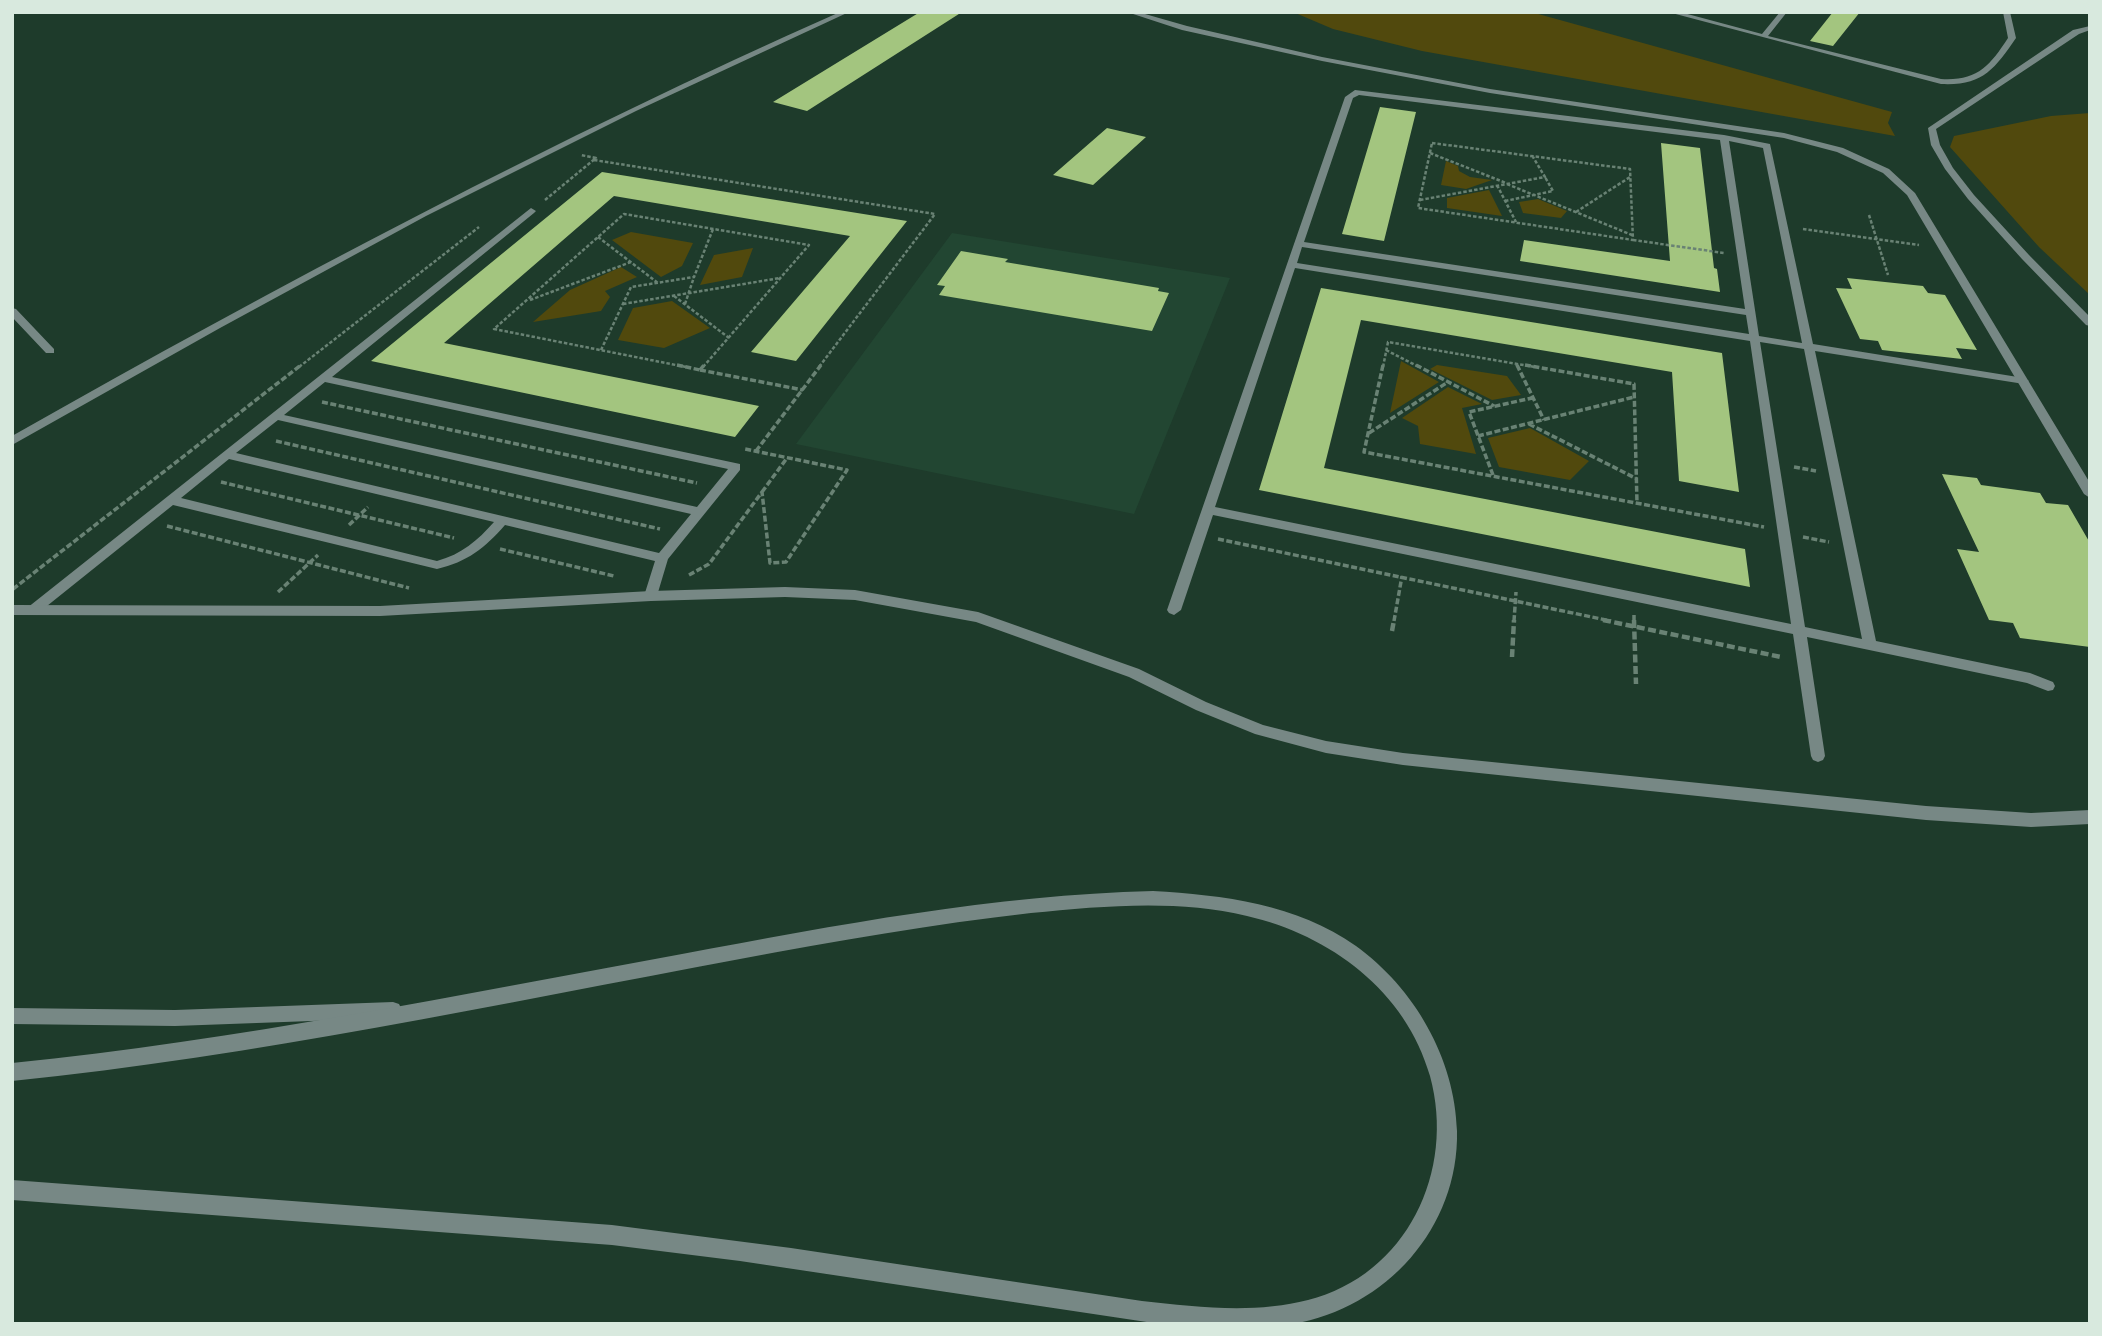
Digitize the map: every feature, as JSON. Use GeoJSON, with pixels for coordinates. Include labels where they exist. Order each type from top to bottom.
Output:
{"type":"FeatureCollection","features":[{"type":"Feature","properties":{"kind":"street"},"geometry":{"type":"LineString","coordinates":[[12,442],[179,345],[549,150],[731,62],[846,12]]}},
{"type":"Feature","properties":{"kind":"street"},"geometry":{"type":"LineString","coordinates":[[1130,12],[1322,59],[1490,91],[1784,136],[1840,150],[1886,171],[1911,192],[2090,494]]}},
{"type":"Feature","properties":{"kind":"street"},"geometry":{"type":"LineString","coordinates":[[1671,12],[1924,79],[1953,84],[1978,79],[1996,62],[2012,38],[2006,12]]}},
{"type":"Feature","properties":{"kind":"street"},"geometry":{"type":"LineString","coordinates":[[1763,36],[1784,12]]}},
{"type":"Feature","properties":{"kind":"street"},"geometry":{"type":"LineString","coordinates":[[2090,27],[2076,32],[1932,128],[1930,136],[1938,155],[1974,203],[2090,323]]}},
{"type":"Feature","properties":{"kind":"street"},"geometry":{"type":"LineString","coordinates":[[1174,610],[1349,97],[1359,92],[1724,138],[1767,146],[1870,645]]}},
{"type":"Feature","properties":{"kind":"street"},"geometry":{"type":"LineString","coordinates":[[1724,138],[1818,756]]}},
{"type":"Feature","properties":{"kind":"street"},"geometry":{"type":"LineString","coordinates":[[32,611],[531,211]]}},
{"type":"Feature","properties":{"kind":"street"},"geometry":{"type":"LineString","coordinates":[[1299,244],[1751,313]]}},
{"type":"Feature","properties":{"kind":"street"},"geometry":{"type":"LineString","coordinates":[[1292,265],[2024,381]]}},
{"type":"Feature","properties":{"kind":"street"},"geometry":{"type":"LineString","coordinates":[[12,311],[50,351]]}},
{"type":"Feature","properties":{"kind":"street"},"geometry":{"type":"LineString","coordinates":[[323,378],[736,467],[662,558],[651,596]]}},
{"type":"Feature","properties":{"kind":"street"},"geometry":{"type":"LineString","coordinates":[[275,416],[700,512]]}},
{"type":"Feature","properties":{"kind":"street"},"geometry":{"type":"LineString","coordinates":[[227,454],[662,558]]}},
{"type":"Feature","properties":{"kind":"street"},"geometry":{"type":"LineString","coordinates":[[171,500],[437,565],[456,561],[474,552],[503,520]]}},
{"type":"Feature","properties":{"kind":"street"},"geometry":{"type":"LineString","coordinates":[[1208,510],[2030,678],[2048,686]]}},
{"type":"Feature","properties":{"kind":"street"},"geometry":{"type":"LineString","coordinates":[[12,610],[380,611],[651,596],[785,592],[855,595],[978,617],[1134,673],[1201,706],[1260,730],[1326,747],[1403,759],[1926,813],[2032,820],[2090,817]]}},
{"type":"Feature","properties":{"kind":"street"},"geometry":{"type":"LineString","coordinates":[[12,1072],[95,1065],[233,1044],[888,924],[1088,899],[1217,901],[1308,927],[1362,960],[1386,982],[1407,1008],[1424,1037],[1437,1069],[1445,1101],[1448,1135],[1445,1169],[1436,1202],[1420,1232],[1399,1260],[1373,1283],[1342,1300],[1307,1311],[1205,1319],[633,1237],[12,1190]]}},
{"type":"Feature","properties":{"kind":"street"},"geometry":{"type":"LineString","coordinates":[[12,1016],[174,1018],[422,1009]]}},
{"type":"Feature","properties":{"kind":"path"},"geometry":{"type":"LineString","coordinates":[[1632,237],[1630,169],[1432,143],[1418,208],[1632,237],[1742,256]]}},
{"type":"Feature","properties":{"kind":"path"},"geometry":{"type":"LineString","coordinates":[[549,150],[596,158],[594,160]]}},
{"type":"Feature","properties":{"kind":"path"},"geometry":{"type":"LineString","coordinates":[[1430,153],[1632,237]]}},
{"type":"Feature","properties":{"kind":"path"},"geometry":{"type":"LineString","coordinates":[[1505,201],[1553,191],[1533,156]]}},
{"type":"Feature","properties":{"kind":"path"},"geometry":{"type":"LineString","coordinates":[[541,203],[594,160],[935,214],[750,460],[736,467]]}},
{"type":"Feature","properties":{"kind":"path"},"geometry":{"type":"LineString","coordinates":[[1420,200],[1545,177]]}},
{"type":"Feature","properties":{"kind":"path"},"geometry":{"type":"LineString","coordinates":[[1575,212],[1630,177]]}},
{"type":"Feature","properties":{"kind":"path"},"geometry":{"type":"LineString","coordinates":[[1497,186],[1516,223]]}},
{"type":"Feature","properties":{"kind":"path"},"geometry":{"type":"LineString","coordinates":[[700,370],[809,246],[624,214],[494,330],[601,351],[803,390]]}},
{"type":"Feature","properties":{"kind":"path"},"geometry":{"type":"LineString","coordinates":[[1869,215],[1888,275]]}},
{"type":"Feature","properties":{"kind":"path"},"geometry":{"type":"LineString","coordinates":[[12,590],[485,222]]}},
{"type":"Feature","properties":{"kind":"path"},"geometry":{"type":"LineString","coordinates":[[1784,226],[1929,246]]}},
{"type":"Feature","properties":{"kind":"path"},"geometry":{"type":"LineString","coordinates":[[685,304],[713,229]]}},
{"type":"Feature","properties":{"kind":"path"},"geometry":{"type":"LineString","coordinates":[[598,237],[658,282]]}},
{"type":"Feature","properties":{"kind":"path"},"geometry":{"type":"LineString","coordinates":[[1724,253],[1725,265]]}},
{"type":"Feature","properties":{"kind":"path"},"geometry":{"type":"LineString","coordinates":[[525,302],[631,262]]}},
{"type":"Feature","properties":{"kind":"path"},"geometry":{"type":"LineString","coordinates":[[601,351],[631,287],[694,277]]}},
{"type":"Feature","properties":{"kind":"path"},"geometry":{"type":"LineString","coordinates":[[622,305],[781,277]]}},
{"type":"Feature","properties":{"kind":"path"},"geometry":{"type":"LineString","coordinates":[[674,296],[729,338]]}},
{"type":"Feature","properties":{"kind":"path"},"geometry":{"type":"LineString","coordinates":[[1637,503],[1634,384],[1388,342],[1364,452],[1850,545]]}},
{"type":"Feature","properties":{"kind":"path"},"geometry":{"type":"LineString","coordinates":[[1386,350],[1494,406]]}},
{"type":"Feature","properties":{"kind":"path"},"geometry":{"type":"LineString","coordinates":[[1516,364],[1544,420]]}},
{"type":"Feature","properties":{"kind":"path"},"geometry":{"type":"LineString","coordinates":[[1368,433],[1448,382]]}},
{"type":"Feature","properties":{"kind":"path"},"geometry":{"type":"LineString","coordinates":[[1478,436],[1634,397]]}},
{"type":"Feature","properties":{"kind":"path"},"geometry":{"type":"LineString","coordinates":[[1494,476],[1469,412],[1532,398]]}},
{"type":"Feature","properties":{"kind":"path"},"geometry":{"type":"LineString","coordinates":[[316,400],[697,483]]}},
{"type":"Feature","properties":{"kind":"path"},"geometry":{"type":"LineString","coordinates":[[1528,424],[1637,479]]}},
{"type":"Feature","properties":{"kind":"path"},"geometry":{"type":"LineString","coordinates":[[268,439],[660,529]]}},
{"type":"Feature","properties":{"kind":"path"},"geometry":{"type":"LineString","coordinates":[[737,447],[847,470],[786,562],[770,563],[762,492]]}},
{"type":"Feature","properties":{"kind":"path"},"geometry":{"type":"LineString","coordinates":[[217,481],[619,578],[656,578],[687,576],[709,564],[787,458]]}},
{"type":"Feature","properties":{"kind":"path"},"geometry":{"type":"LineString","coordinates":[[1759,513],[1762,540]]}},
{"type":"Feature","properties":{"kind":"path"},"geometry":{"type":"LineString","coordinates":[[163,525],[419,590]]}},
{"type":"Feature","properties":{"kind":"path"},"geometry":{"type":"LineString","coordinates":[[1200,536],[1804,662]]}},
{"type":"Feature","properties":{"kind":"path"},"geometry":{"type":"LineString","coordinates":[[1392,631],[1406,551]]}},
{"type":"Feature","properties":{"kind":"path"},"geometry":{"type":"LineString","coordinates":[[1511,657],[1517,573]]}},
{"type":"Feature","properties":{"kind":"path"},"geometry":{"type":"LineString","coordinates":[[1634,597],[1636,684]]}},
{"type":"Feature","properties":{"kind":"shaded area"},"geometry":{"type":"Polygon","coordinates":[[[1293,12],[1531,12],[1892,112],[1888,123],[1895,136],[1422,51],[1333,29],[1293,12]]]}},
{"type":"Feature","properties":{"kind":"shaded area"},"geometry":{"type":"Polygon","coordinates":[[[2090,113],[2090,295],[2039,247],[1950,147],[1954,136],[2051,116],[2090,113]]]}},
{"type":"Feature","properties":{"kind":"shaded area"},"geometry":{"type":"Polygon","coordinates":[[[1446,161],[1458,166],[1459,171],[1470,177],[1492,180],[1466,189],[1441,185],[1446,161]]]}},
{"type":"Feature","properties":{"kind":"shaded area"},"geometry":{"type":"Polygon","coordinates":[[[1489,190],[1502,216],[1447,208],[1447,198],[1489,190]]]}},
{"type":"Feature","properties":{"kind":"shaded area"},"geometry":{"type":"Polygon","coordinates":[[[1538,199],[1567,211],[1561,218],[1523,213],[1519,202],[1538,199]]]}},
{"type":"Feature","properties":{"kind":"shaded area"},"geometry":{"type":"Polygon","coordinates":[[[631,232],[693,243],[682,266],[661,277],[612,240],[631,232]]]}},
{"type":"Feature","properties":{"kind":"shaded area"},"geometry":{"type":"Polygon","coordinates":[[[952,233],[1230,278],[1134,514],[796,444],[952,233]]]}},
{"type":"Feature","properties":{"kind":"shaded area"},"geometry":{"type":"Polygon","coordinates":[[[753,248],[742,277],[700,285],[714,255],[753,248]]]}},
{"type":"Feature","properties":{"kind":"shaded area"},"geometry":{"type":"Polygon","coordinates":[[[621,267],[637,277],[605,291],[610,297],[601,311],[533,322],[570,290],[621,267]]]}},
{"type":"Feature","properties":{"kind":"shaded area"},"geometry":{"type":"Polygon","coordinates":[[[672,301],[710,328],[664,348],[618,340],[633,308],[672,301]]]}},
{"type":"Feature","properties":{"kind":"shaded area"},"geometry":{"type":"Polygon","coordinates":[[[1401,361],[1439,382],[1390,413],[1401,361]]]}},
{"type":"Feature","properties":{"kind":"shaded area"},"geometry":{"type":"Polygon","coordinates":[[[1437,365],[1507,376],[1521,395],[1492,400],[1430,369],[1437,365]]]}},
{"type":"Feature","properties":{"kind":"shaded area"},"geometry":{"type":"Polygon","coordinates":[[[1448,387],[1482,404],[1462,408],[1476,454],[1420,444],[1418,426],[1402,418],[1448,387]]]}},
{"type":"Feature","properties":{"kind":"shaded area"},"geometry":{"type":"Polygon","coordinates":[[[1530,428],[1589,461],[1570,480],[1499,467],[1488,438],[1530,428]]]}},
{"type":"Feature","properties":{"kind":"building"},"geometry":{"type":"Polygon","coordinates":[[[920,12],[962,12],[807,111],[773,102],[920,12]]]}},
{"type":"Feature","properties":{"kind":"building"},"geometry":{"type":"Polygon","coordinates":[[[1833,12],[1860,12],[1833,46],[1810,41],[1833,12]]]}},
{"type":"Feature","properties":{"kind":"building"},"geometry":{"type":"Polygon","coordinates":[[[1380,107],[1416,112],[1384,241],[1342,234],[1380,107]]]}},
{"type":"Feature","properties":{"kind":"building"},"geometry":{"type":"Polygon","coordinates":[[[1107,128],[1146,137],[1093,185],[1053,175],[1107,128]]]}},
{"type":"Feature","properties":{"kind":"building"},"geometry":{"type":"Polygon","coordinates":[[[1661,143],[1700,148],[1714,268],[1717,269],[1720,292],[1520,261],[1524,240],[1670,261],[1661,143]]]}},
{"type":"Feature","properties":{"kind":"building"},"geometry":{"type":"Polygon","coordinates":[[[602,172],[907,221],[796,361],[751,352],[850,236],[614,196],[444,343],[759,406],[735,437],[371,361],[602,172]]]}},
{"type":"Feature","properties":{"kind":"building"},"geometry":{"type":"Polygon","coordinates":[[[961,251],[1008,259],[1005,262],[1159,288],[1158,291],[1169,293],[1152,331],[939,295],[945,286],[937,285],[961,251]]]}},
{"type":"Feature","properties":{"kind":"building"},"geometry":{"type":"Polygon","coordinates":[[[1847,278],[1923,286],[1928,293],[1945,295],[1977,350],[1956,348],[1962,359],[1882,350],[1878,341],[1860,339],[1836,288],[1852,289],[1847,278]]]}},
{"type":"Feature","properties":{"kind":"building"},"geometry":{"type":"Polygon","coordinates":[[[1321,288],[1722,353],[1739,492],[1679,481],[1672,372],[1361,320],[1324,468],[1745,549],[1750,587],[1259,490],[1321,288]]]}},
{"type":"Feature","properties":{"kind":"building"},"geometry":{"type":"Polygon","coordinates":[[[1942,474],[1977,478],[1981,485],[2040,493],[2046,503],[2068,505],[2090,543],[2090,647],[2020,638],[2013,623],[1989,620],[1957,549],[1979,552],[1942,474]]]}}]}
